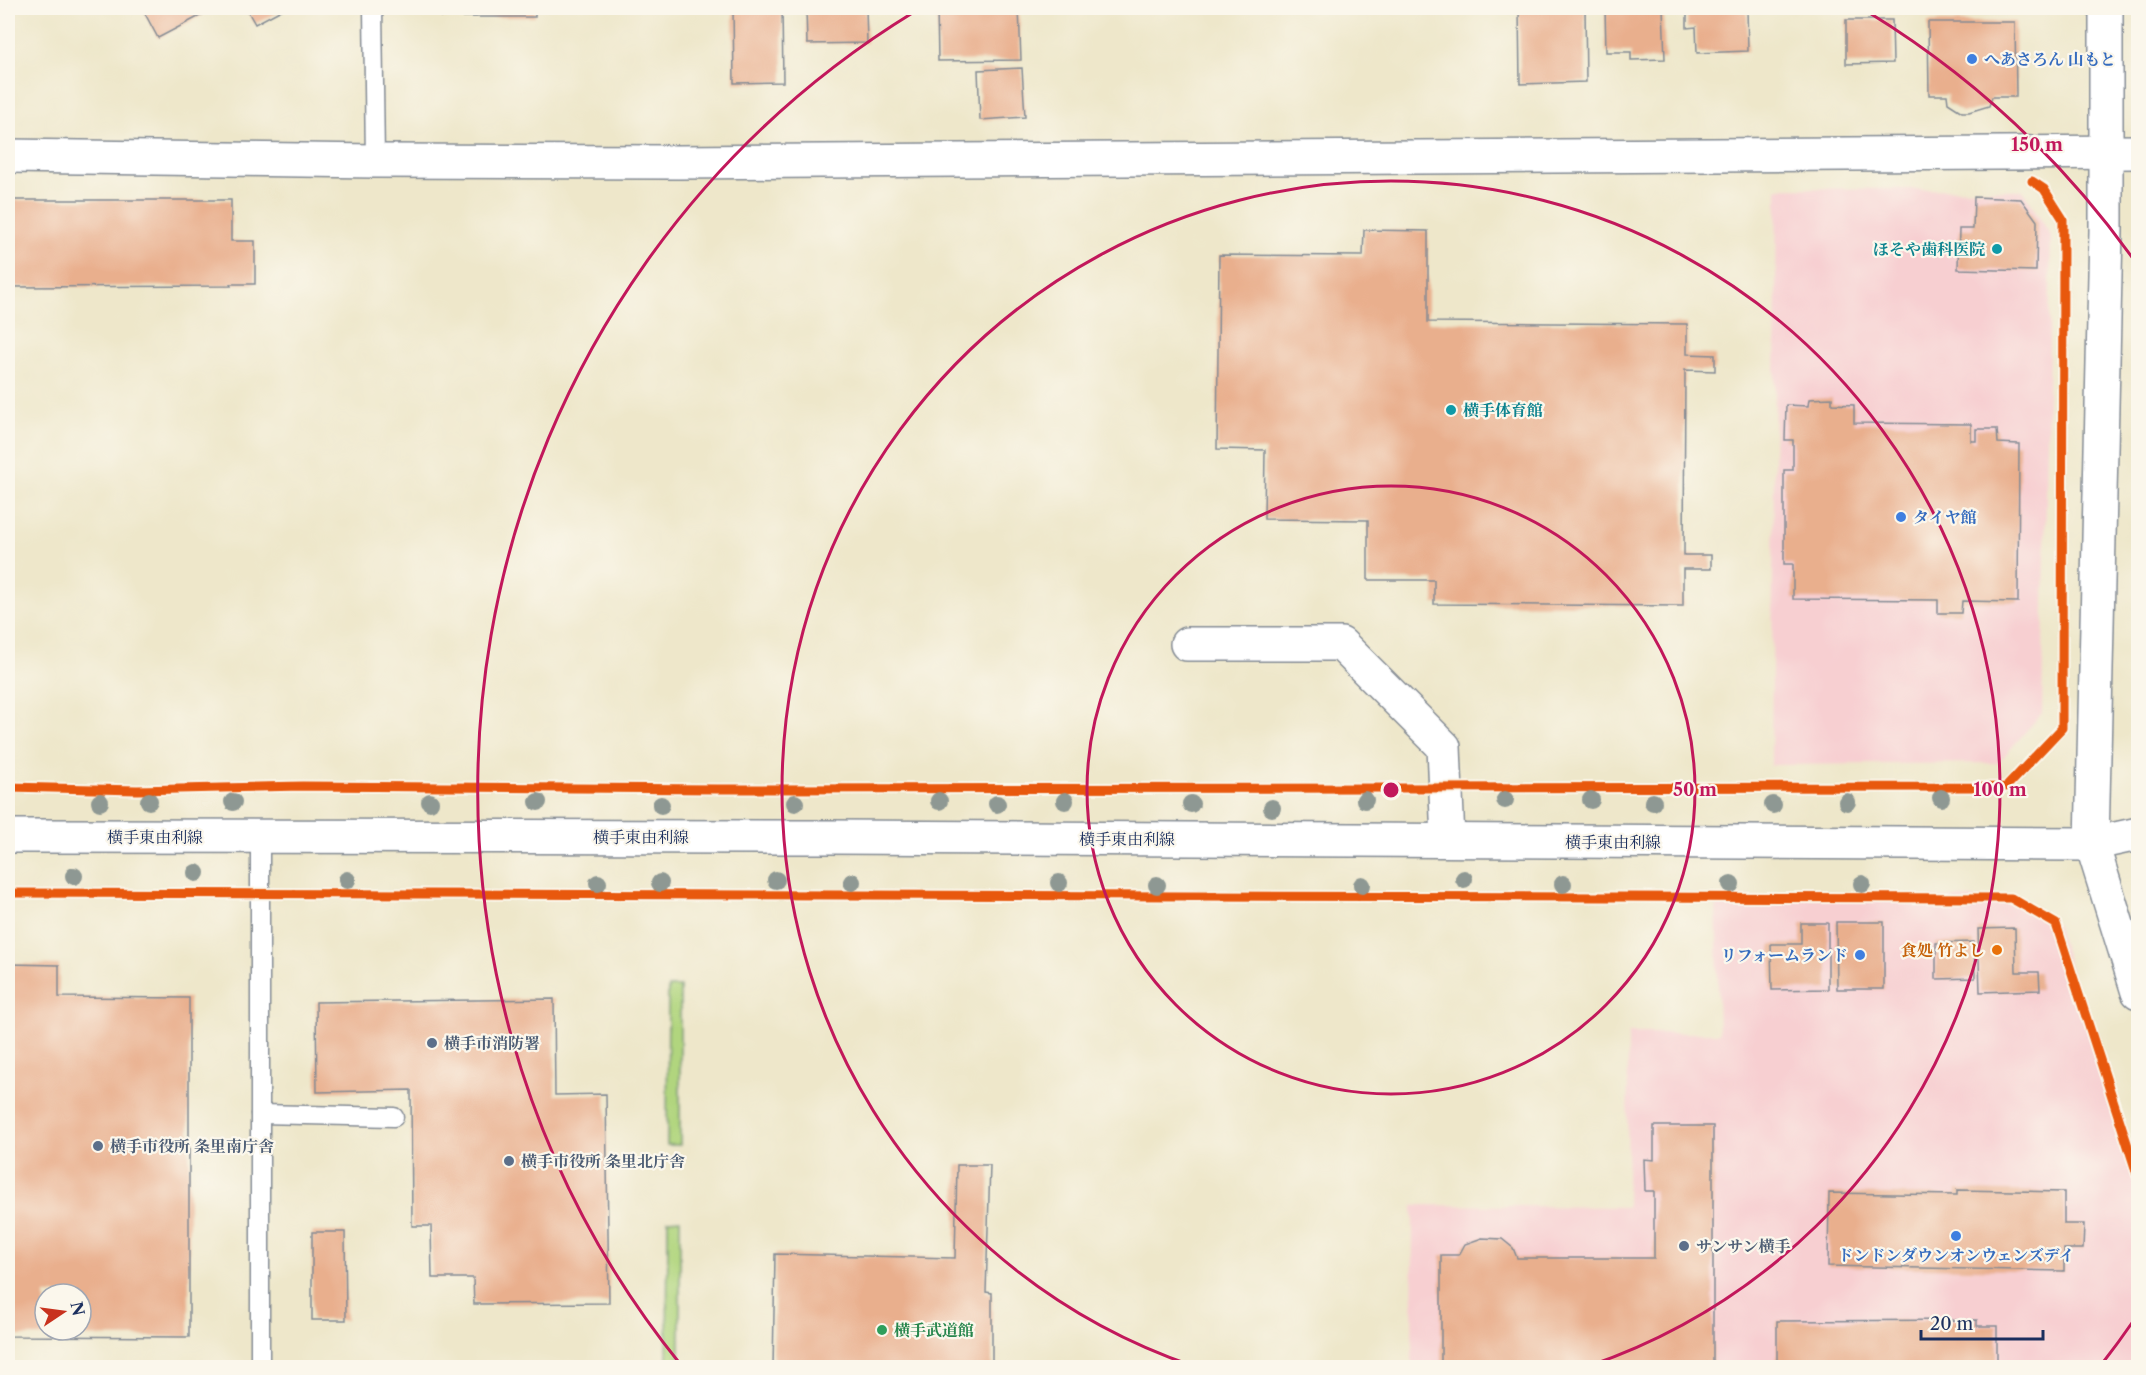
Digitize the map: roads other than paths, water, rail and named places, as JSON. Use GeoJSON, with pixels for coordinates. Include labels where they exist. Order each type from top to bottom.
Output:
{"type":"FeatureCollection","features":[{"type":"Feature","properties":{"kind":"street"},"geometry":{"type":"LineString","coordinates":[[2106,8],[2106,152],[2092,844],[2139,992]]}},
{"type":"Feature","properties":{"kind":"street"},"geometry":{"type":"LineString","coordinates":[[8,156],[690,162],[2139,152]]}},
{"type":"Feature","properties":{"kind":"street"},"geometry":{"type":"LineString","coordinates":[[1187,644],[1341,645],[1444,747],[1448,840]]}},
{"type":"Feature","properties":{"kind":"street","name":"横手東由利線"},"geometry":{"type":"LineString","coordinates":[[8,836],[2092,844],[2139,834]]}},
{"type":"Feature","properties":{"kind":"lane"},"geometry":{"type":"LineString","coordinates":[[374,8],[375,161]]}},
{"type":"Feature","properties":{"kind":"lane"},"geometry":{"type":"LineString","coordinates":[[260,837],[260,1368]]}},
{"type":"Feature","properties":{"kind":"lane"},"geometry":{"type":"LineString","coordinates":[[260,1114],[394,1117]]}},
{"type":"Feature","properties":{"kind":"place","name":"へあさろん 山もと"},"geometry":{"type":"Point","coordinates":[1972,59]}},
{"type":"Feature","properties":{"kind":"place","name":"ほそや歯科医院"},"geometry":{"type":"Point","coordinates":[1997,249]}},
{"type":"Feature","properties":{"kind":"place","name":"横手体育館"},"geometry":{"type":"Point","coordinates":[1451,410]}},
{"type":"Feature","properties":{"kind":"place","name":"タイヤ館"},"geometry":{"type":"Point","coordinates":[1901,517]}},
{"type":"Feature","properties":{"kind":"place","name":"食処 竹よし"},"geometry":{"type":"Point","coordinates":[1997,950]}},
{"type":"Feature","properties":{"kind":"place","name":"リフォームランド"},"geometry":{"type":"Point","coordinates":[1860,955]}},
{"type":"Feature","properties":{"kind":"place","name":"横手市消防署"},"geometry":{"type":"Point","coordinates":[432,1043]}},
{"type":"Feature","properties":{"kind":"place","name":"横手市役所 条里南庁舎"},"geometry":{"type":"Point","coordinates":[98,1146]}},
{"type":"Feature","properties":{"kind":"place","name":"横手市役所 条里北庁舎"},"geometry":{"type":"Point","coordinates":[509,1161]}},
{"type":"Feature","properties":{"kind":"place","name":"ドンドンダウンオンウェンズデイ"},"geometry":{"type":"Point","coordinates":[1956,1236]}},
{"type":"Feature","properties":{"kind":"place","name":"サンサン横手"},"geometry":{"type":"Point","coordinates":[1684,1246]}},
{"type":"Feature","properties":{"kind":"place","name":"横手武道館"},"geometry":{"type":"Point","coordinates":[882,1330]}}]}
